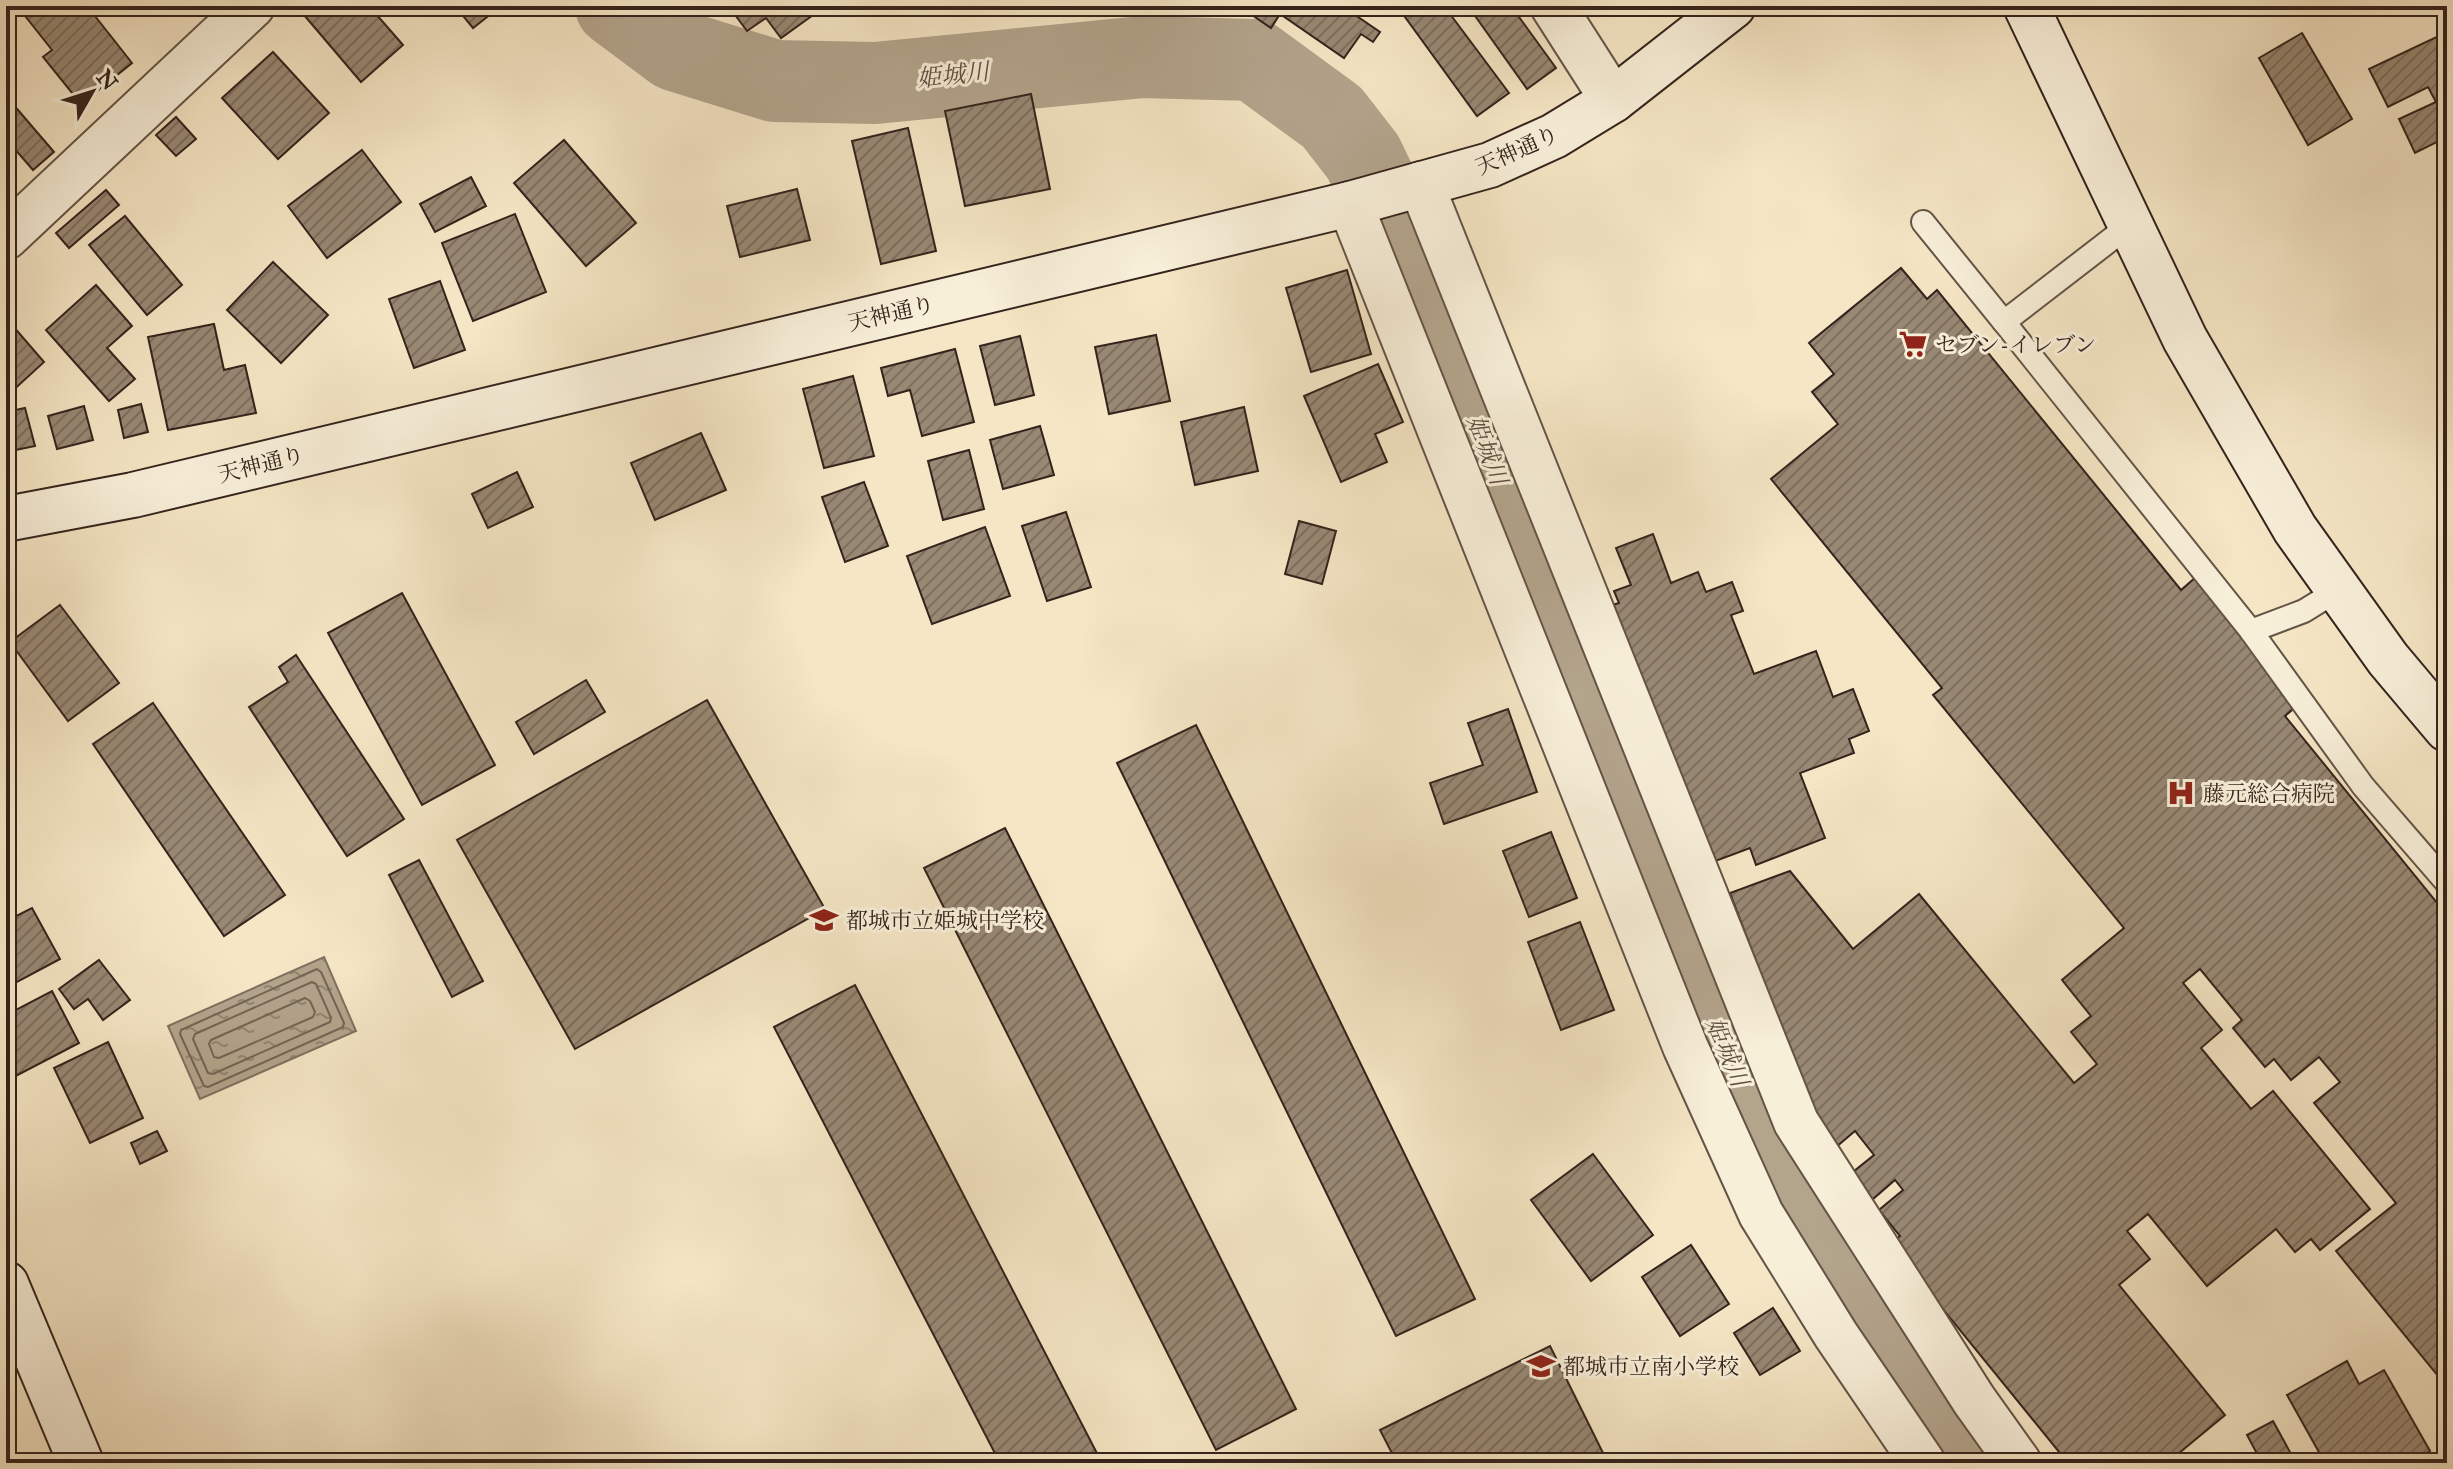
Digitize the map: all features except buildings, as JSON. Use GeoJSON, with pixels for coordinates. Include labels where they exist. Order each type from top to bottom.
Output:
{"type":"FeatureCollection","features":[{"type":"Feature","properties":{"kind":"street"},"geometry":{"type":"LineString","coordinates":[[6,237],[252,6]]}},
{"type":"Feature","properties":{"kind":"street"},"geometry":{"type":"LineString","coordinates":[[1553,6],[1613,100]]}},
{"type":"Feature","properties":{"kind":"street","name":"天神通り"},"geometry":{"type":"LineString","coordinates":[[6,519],[133,495],[1350,204],[1490,165],[1554,136],[1613,100],[1733,6]]}},
{"type":"Feature","properties":{"kind":"street"},"geometry":{"type":"LineString","coordinates":[[2026,6],[2185,339],[2295,529],[2388,659],[2447,729]]}},
{"type":"Feature","properties":{"kind":"street"},"geometry":{"type":"LineString","coordinates":[[1416,185],[1796,1122],[1974,1400],[2019,1463]]}},
{"type":"Feature","properties":{"kind":"street"},"geometry":{"type":"LineString","coordinates":[[1350,204],[1685,1046],[1748,1186],[1761,1214],[1836,1335],[1923,1463]]}},
{"type":"Feature","properties":{"kind":"street"},"geometry":{"type":"LineString","coordinates":[[6,1284],[81,1463]]}},
{"type":"Feature","properties":{"kind":"lane"},"geometry":{"type":"LineString","coordinates":[[1923,222],[2251,631],[2363,786],[2447,883]]}},
{"type":"Feature","properties":{"kind":"lane"},"geometry":{"type":"LineString","coordinates":[[2004,322],[2131,224]]}},
{"type":"Feature","properties":{"kind":"lane"},"geometry":{"type":"LineString","coordinates":[[2251,631],[2304,611],[2338,590]]}},
{"type":"Feature","properties":{"kind":"water"},"geometry":{"type":"Polygon","coordinates":[[[324,957],[356,1031],[200,1099],[168,1026],[324,957]]]}},
{"type":"Feature","properties":{"kind":"waterway","name":"姫城川"},"geometry":{"type":"LineString","coordinates":[[616,6],[675,50],[775,81],[875,83],[1143,57],[1254,60],[1332,117],[1363,157],[1419,273],[1619,793],[1775,1166],[1877,1342],[1964,1463]]}},
{"type":"Feature","properties":{"kind":"place","name":"セブン-イレブン"},"geometry":{"type":"Point","coordinates":[1913,344]}},
{"type":"Feature","properties":{"kind":"place","name":"藤元総合病院"},"geometry":{"type":"Point","coordinates":[2181,793]}},
{"type":"Feature","properties":{"kind":"place","name":"都城市立姫城中学校"},"geometry":{"type":"Point","coordinates":[824,920]}},
{"type":"Feature","properties":{"kind":"place","name":"都城市立南小学校"},"geometry":{"type":"Point","coordinates":[1541,1366]}}]}
